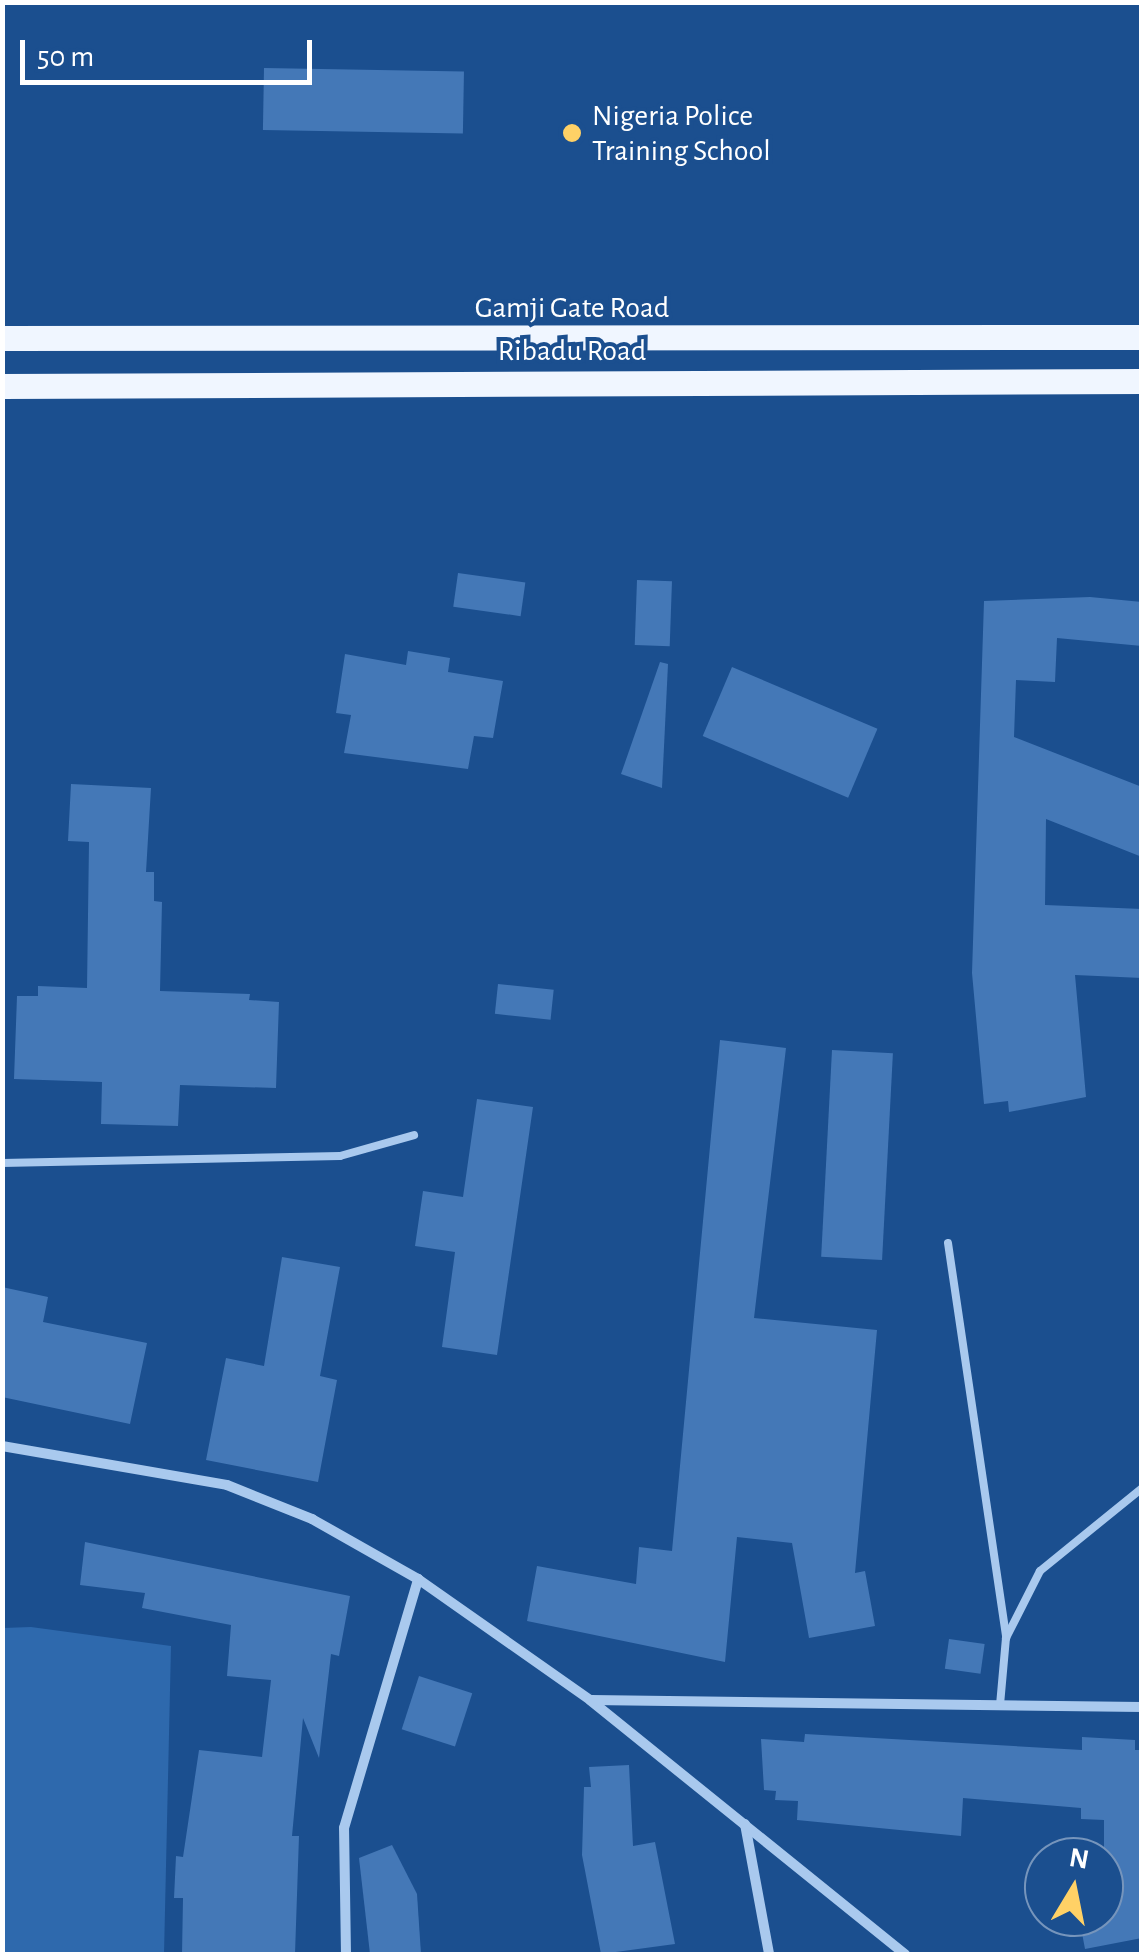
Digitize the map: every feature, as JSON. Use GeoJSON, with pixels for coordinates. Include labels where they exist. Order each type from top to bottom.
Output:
{"type":"FeatureCollection","features":[{"type":"Feature","properties":{"kind":"main road","name":"Gamji Gate Road"},"geometry":{"type":"LineString","coordinates":[[2,338],[1142,337]]}},
{"type":"Feature","properties":{"kind":"main road","name":"Ribadu Road"},"geometry":{"type":"LineString","coordinates":[[2,386],[1140,382]]}},
{"type":"Feature","properties":{"kind":"street"},"geometry":{"type":"LineString","coordinates":[[2,1446],[227,1485],[312,1518],[418,1579],[590,1700],[905,1954]]}},
{"type":"Feature","properties":{"kind":"street"},"geometry":{"type":"LineString","coordinates":[[346,1954],[344,1828],[418,1579]]}},
{"type":"Feature","properties":{"kind":"street"},"geometry":{"type":"LineString","coordinates":[[590,1700],[1142,1707]]}},
{"type":"Feature","properties":{"kind":"street"},"geometry":{"type":"LineString","coordinates":[[745,1823],[769,1954]]}},
{"type":"Feature","properties":{"kind":"lane"},"geometry":{"type":"LineString","coordinates":[[2,1162],[340,1156],[414,1136]]}},
{"type":"Feature","properties":{"kind":"lane"},"geometry":{"type":"LineString","coordinates":[[948,1243],[1006,1638],[1000,1706]]}},
{"type":"Feature","properties":{"kind":"lane"},"geometry":{"type":"LineString","coordinates":[[1006,1638],[1040,1572],[1142,1488]]}},
{"type":"Feature","properties":{"kind":"shaded area"},"geometry":{"type":"Polygon","coordinates":[[[31,1627],[171,1646],[164,1954],[3,1954],[3,1628],[31,1627]]]}},
{"type":"Feature","properties":{"kind":"building"},"geometry":{"type":"Polygon","coordinates":[[[264,68],[464,71],[463,133],[263,130],[264,68]]]}},
{"type":"Feature","properties":{"kind":"building"},"geometry":{"type":"Polygon","coordinates":[[[458,573],[525,582],[521,616],[453,607],[458,573]]]}},
{"type":"Feature","properties":{"kind":"building"},"geometry":{"type":"Polygon","coordinates":[[[637,580],[672,581],[670,646],[635,645],[637,580]]]}},
{"type":"Feature","properties":{"kind":"building"},"geometry":{"type":"Polygon","coordinates":[[[1090,597],[1142,602],[1142,646],[1057,638],[1055,682],[1016,680],[1014,737],[1142,787],[1142,857],[1046,819],[1045,905],[1142,909],[1142,978],[1075,975],[1086,1097],[1009,1112],[1008,1101],[984,1104],[972,973],[984,601],[1090,597]]]}},
{"type":"Feature","properties":{"kind":"building"},"geometry":{"type":"Polygon","coordinates":[[[408,651],[450,658],[448,672],[503,681],[493,738],[474,736],[468,769],[344,753],[351,715],[336,713],[345,654],[406,665],[408,651]]]}},
{"type":"Feature","properties":{"kind":"building"},"geometry":{"type":"Polygon","coordinates":[[[660,662],[668,664],[662,788],[621,774],[660,662]]]}},
{"type":"Feature","properties":{"kind":"building"},"geometry":{"type":"Polygon","coordinates":[[[732,667],[877,729],[848,798],[703,736],[732,667]]]}},
{"type":"Feature","properties":{"kind":"building"},"geometry":{"type":"Polygon","coordinates":[[[71,784],[151,788],[146,872],[154,872],[154,901],[162,902],[160,991],[250,994],[249,1000],[279,1002],[276,1088],[180,1085],[178,1126],[101,1124],[102,1082],[14,1079],[17,996],[38,996],[38,986],[87,988],[89,842],[68,841],[71,784]]]}},
{"type":"Feature","properties":{"kind":"building"},"geometry":{"type":"Polygon","coordinates":[[[498,984],[554,990],[551,1020],[495,1014],[498,984]]]}},
{"type":"Feature","properties":{"kind":"building"},"geometry":{"type":"Polygon","coordinates":[[[720,1040],[786,1048],[754,1318],[877,1330],[855,1573],[865,1571],[875,1626],[809,1638],[792,1543],[737,1537],[725,1662],[527,1621],[537,1566],[636,1584],[639,1547],[672,1551],[720,1040]]]}},
{"type":"Feature","properties":{"kind":"building"},"geometry":{"type":"Polygon","coordinates":[[[832,1050],[893,1053],[882,1260],[821,1257],[832,1050]]]}},
{"type":"Feature","properties":{"kind":"building"},"geometry":{"type":"Polygon","coordinates":[[[477,1099],[533,1107],[497,1355],[442,1347],[455,1252],[415,1246],[423,1191],[463,1197],[477,1099]]]}},
{"type":"Feature","properties":{"kind":"building"},"geometry":{"type":"Polygon","coordinates":[[[282,1257],[340,1267],[320,1376],[337,1380],[318,1482],[206,1460],[226,1358],[264,1366],[282,1257]]]}},
{"type":"Feature","properties":{"kind":"building"},"geometry":{"type":"Polygon","coordinates":[[[2,1287],[48,1297],[43,1322],[147,1343],[130,1424],[2,1397],[2,1287]]]}},
{"type":"Feature","properties":{"kind":"building"},"geometry":{"type":"Polygon","coordinates":[[[85,1542],[350,1596],[339,1656],[331,1654],[319,1758],[303,1718],[292,1836],[299,1836],[295,1954],[182,1954],[183,1898],[174,1898],[176,1856],[183,1857],[199,1750],[262,1757],[271,1680],[227,1676],[231,1625],[142,1608],[145,1593],[80,1585],[85,1542]]]}},
{"type":"Feature","properties":{"kind":"building"},"geometry":{"type":"Polygon","coordinates":[[[949,1639],[985,1644],[980,1674],[945,1669],[949,1639]]]}},
{"type":"Feature","properties":{"kind":"building"},"geometry":{"type":"Polygon","coordinates":[[[419,1676],[472,1693],[455,1747],[402,1729],[419,1676]]]}},
{"type":"Feature","properties":{"kind":"building"},"geometry":{"type":"Polygon","coordinates":[[[805,1734],[1082,1750],[1082,1737],[1135,1740],[1135,1750],[1142,1750],[1142,1938],[1085,1949],[1083,1937],[1124,1937],[1124,1837],[1104,1837],[1104,1820],[1081,1819],[1081,1808],[963,1798],[961,1836],[797,1820],[798,1801],[775,1800],[776,1791],[764,1790],[761,1739],[804,1742],[805,1734]]]}},
{"type":"Feature","properties":{"kind":"building"},"geometry":{"type":"Polygon","coordinates":[[[629,1765],[633,1846],[655,1842],[675,1944],[601,1954],[582,1855],[584,1787],[591,1787],[589,1767],[629,1765]]]}},
{"type":"Feature","properties":{"kind":"building"},"geometry":{"type":"Polygon","coordinates":[[[392,1845],[417,1894],[421,1954],[370,1954],[359,1858],[392,1845]]]}},
{"type":"Feature","properties":{"kind":"place","name":"Nigeria Police Training School"},"geometry":{"type":"Point","coordinates":[572,133]}}]}
